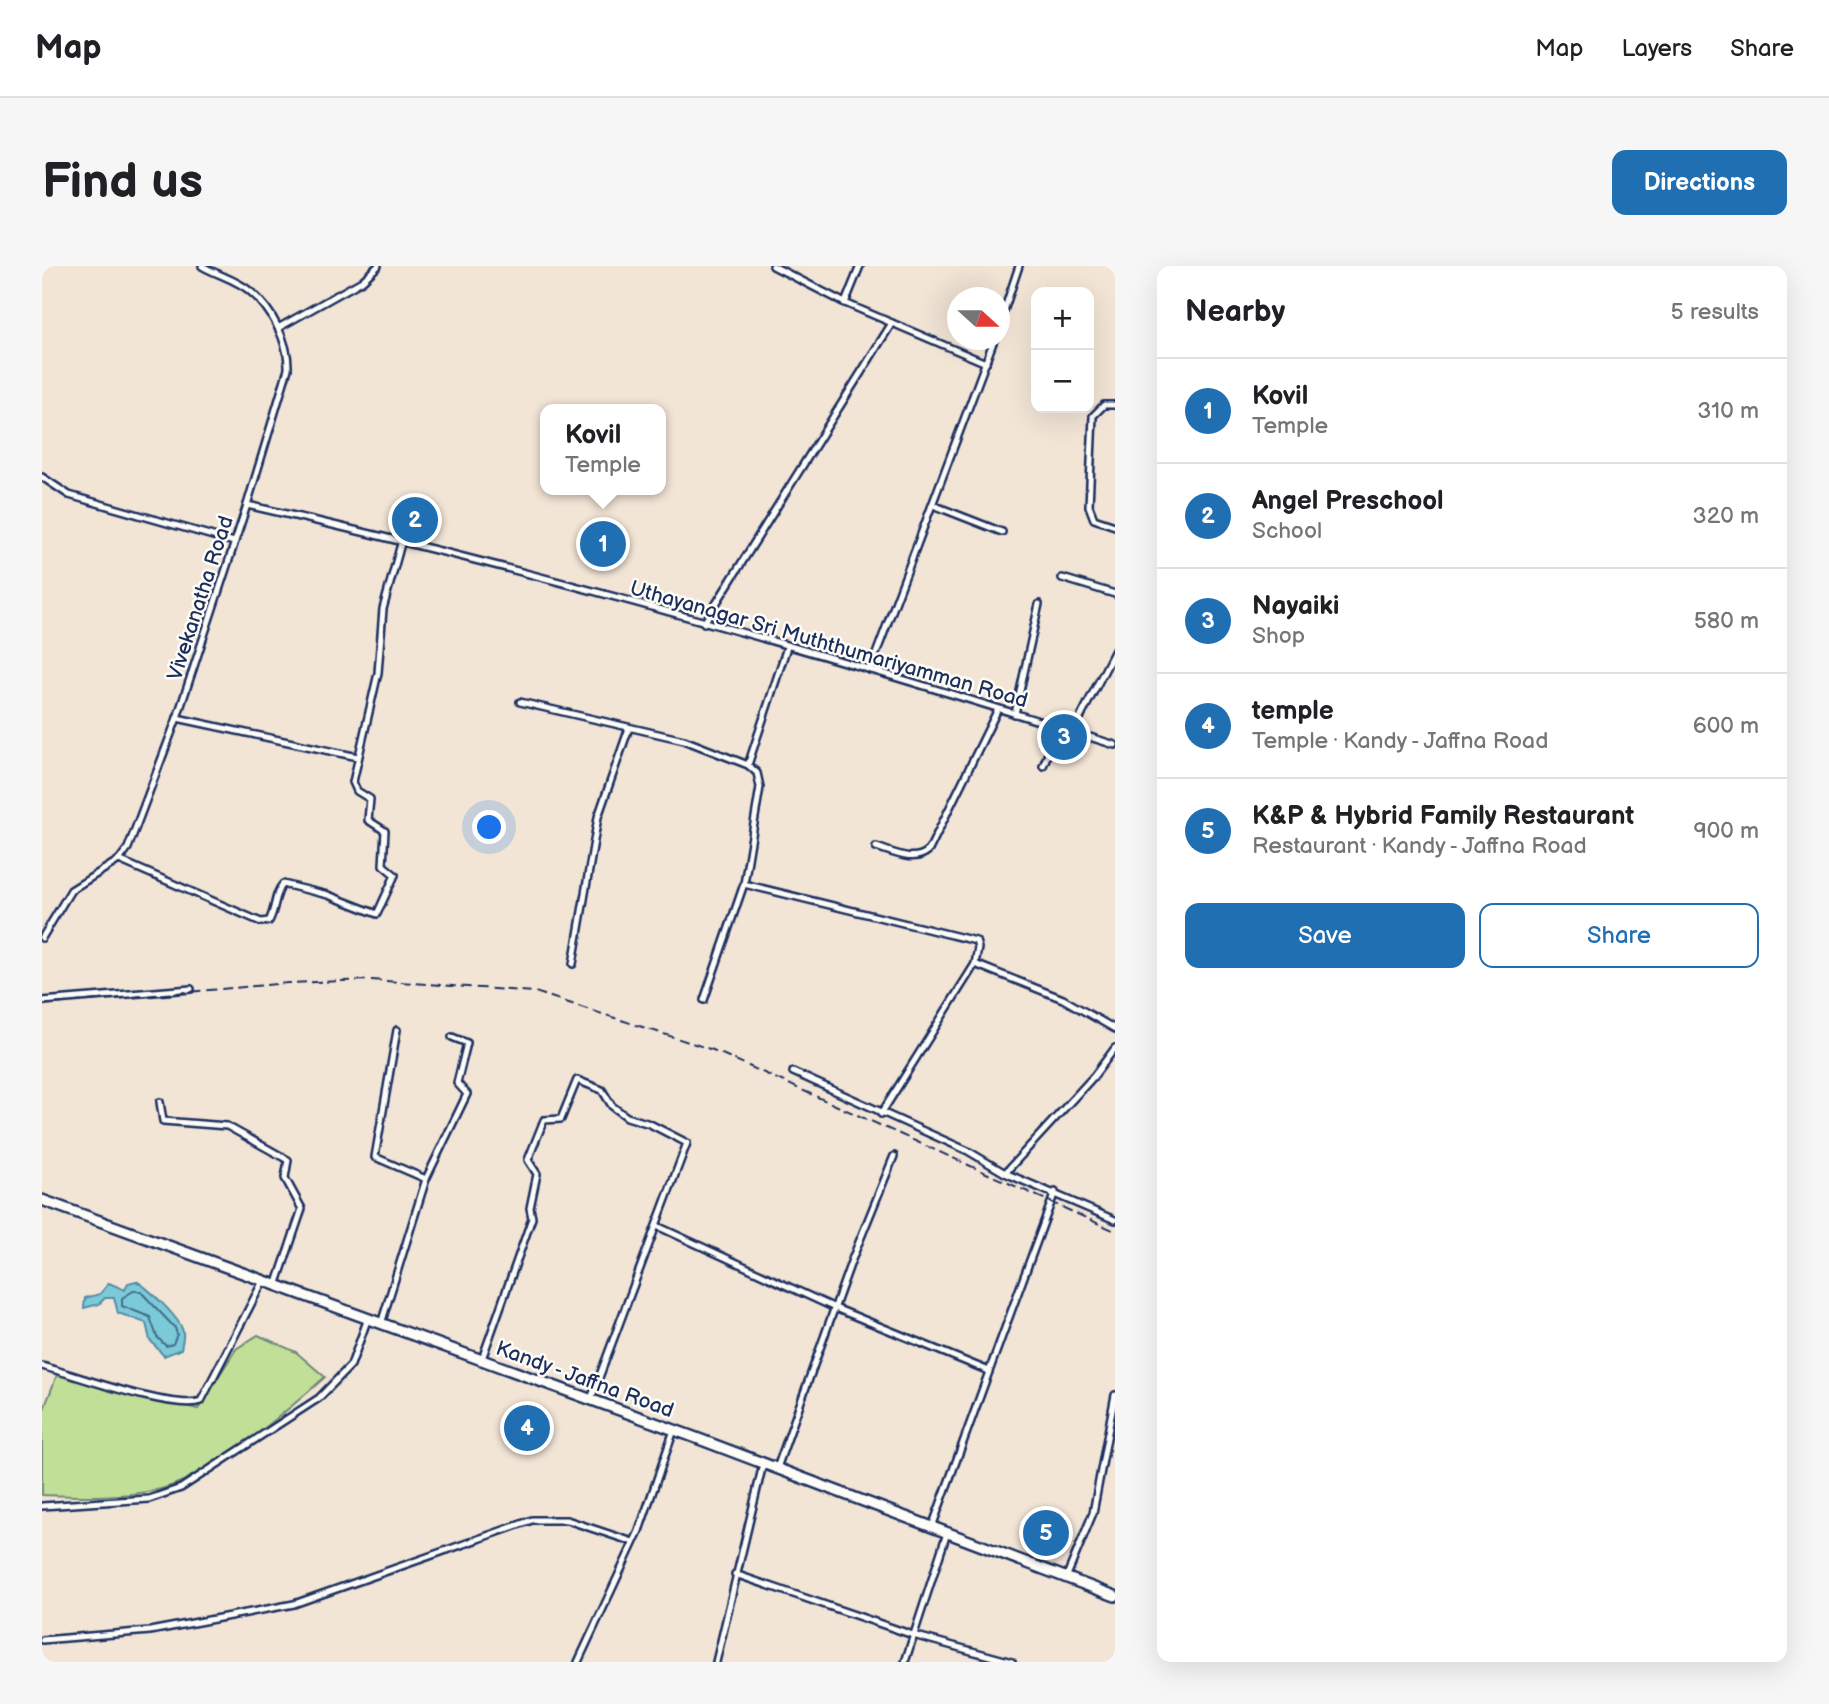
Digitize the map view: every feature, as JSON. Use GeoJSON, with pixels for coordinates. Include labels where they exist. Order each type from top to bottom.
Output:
{"type":"FeatureCollection","features":[{"type":"Feature","properties":{"kind":"highway","name":"Kandy - Jaffna Road"},"geometry":{"type":"LineString","coordinates":[[42,1200],[591,1399],[1115,1596]]}},
{"type":"Feature","properties":{"kind":"street","name":"Vivekanatha Road"},"geometry":{"type":"LineString","coordinates":[[119,860],[128,848],[177,718],[247,505],[288,369],[288,354],[278,328],[251,292],[202,266]]}},
{"type":"Feature","properties":{"kind":"street"},"geometry":{"type":"LineString","coordinates":[[278,328],[362,281],[378,266]]}},
{"type":"Feature","properties":{"kind":"street"},"geometry":{"type":"LineString","coordinates":[[773,266],[845,303],[986,363]]}},
{"type":"Feature","properties":{"kind":"street"},"geometry":{"type":"LineString","coordinates":[[845,303],[860,266]]}},
{"type":"Feature","properties":{"kind":"street"},"geometry":{"type":"LineString","coordinates":[[1010,292],[1019,266]]}},
{"type":"Feature","properties":{"kind":"street"},"geometry":{"type":"LineString","coordinates":[[704,623],[892,323]]}},
{"type":"Feature","properties":{"kind":"street"},"geometry":{"type":"LineString","coordinates":[[870,670],[991,350]]}},
{"type":"Feature","properties":{"kind":"street"},"geometry":{"type":"LineString","coordinates":[[1115,405],[1104,405],[1093,416],[1089,506],[1094,519],[1115,526]]}},
{"type":"Feature","properties":{"kind":"street"},"geometry":{"type":"LineString","coordinates":[[42,477],[69,495],[234,542]]}},
{"type":"Feature","properties":{"kind":"street","name":"Uthayanagar Sri Muththumariyamman Road"},"geometry":{"type":"LineString","coordinates":[[247,505],[402,540],[704,623],[870,670],[1115,745]]}},
{"type":"Feature","properties":{"kind":"street"},"geometry":{"type":"LineString","coordinates":[[933,505],[1002,532]]}},
{"type":"Feature","properties":{"kind":"street"},"geometry":{"type":"LineString","coordinates":[[42,939],[71,890],[119,860],[261,922],[269,921],[275,910],[278,890],[283,884],[328,895],[377,914],[395,875],[383,865],[385,831],[368,820],[370,799],[354,788],[358,757],[378,673],[383,609],[402,540]]}},
{"type":"Feature","properties":{"kind":"street"},"geometry":{"type":"LineString","coordinates":[[1062,578],[1115,594]]}},
{"type":"Feature","properties":{"kind":"street"},"geometry":{"type":"LineString","coordinates":[[1015,714],[1039,604]]}},
{"type":"Feature","properties":{"kind":"street"},"geometry":{"type":"LineString","coordinates":[[748,765],[787,647]]}},
{"type":"Feature","properties":{"kind":"street"},"geometry":{"type":"LineString","coordinates":[[1073,732],[1115,650]]}},
{"type":"Feature","properties":{"kind":"street"},"geometry":{"type":"LineString","coordinates":[[520,702],[684,740],[748,765],[757,773],[760,787],[744,884],[704,1000]]}},
{"type":"Feature","properties":{"kind":"street"},"geometry":{"type":"LineString","coordinates":[[876,847],[912,857],[922,857],[929,850],[998,709]]}},
{"type":"Feature","properties":{"kind":"street"},"geometry":{"type":"LineString","coordinates":[[177,718],[358,757]]}},
{"type":"Feature","properties":{"kind":"street"},"geometry":{"type":"LineString","coordinates":[[1043,766],[1059,727]]}},
{"type":"Feature","properties":{"kind":"street"},"geometry":{"type":"LineString","coordinates":[[573,964],[598,817],[629,728]]}},
{"type":"Feature","properties":{"kind":"street"},"geometry":{"type":"LineString","coordinates":[[744,884],[969,937],[976,941],[978,948],[975,964],[881,1114]]}},
{"type":"Feature","properties":{"kind":"street"},"geometry":{"type":"LineString","coordinates":[[975,964],[1063,999],[1115,1029]]}},
{"type":"Feature","properties":{"kind":"street"},"geometry":{"type":"LineString","coordinates":[[42,1001],[191,989]]}},
{"type":"Feature","properties":{"kind":"street"},"geometry":{"type":"LineString","coordinates":[[397,1030],[375,1157],[426,1179]]}},
{"type":"Feature","properties":{"kind":"street"},"geometry":{"type":"LineString","coordinates":[[381,1324],[426,1179],[467,1094],[457,1083],[467,1043],[452,1037]]}},
{"type":"Feature","properties":{"kind":"street"},"geometry":{"type":"LineString","coordinates":[[1005,1173],[1094,1076],[1115,1048]]}},
{"type":"Feature","properties":{"kind":"street"},"geometry":{"type":"LineString","coordinates":[[793,1072],[968,1152],[1005,1173],[1055,1192],[1115,1220]]}},
{"type":"Feature","properties":{"kind":"street"},"geometry":{"type":"LineString","coordinates":[[482,1359],[531,1217],[530,1208],[537,1174],[528,1160],[544,1120],[561,1119],[578,1080],[602,1090],[612,1106],[627,1117],[650,1124],[687,1143],[591,1399]]}},
{"type":"Feature","properties":{"kind":"street"},"geometry":{"type":"LineString","coordinates":[[160,1102],[163,1121],[227,1126],[288,1160],[285,1178],[302,1209],[276,1286]]}},
{"type":"Feature","properties":{"kind":"street"},"geometry":{"type":"LineString","coordinates":[[776,1469],[894,1156]]}},
{"type":"Feature","properties":{"kind":"street"},"geometry":{"type":"LineString","coordinates":[[932,1527],[1055,1192]]}},
{"type":"Feature","properties":{"kind":"street"},"geometry":{"type":"LineString","coordinates":[[657,1226],[835,1308],[989,1371]]}},
{"type":"Feature","properties":{"kind":"street"},"geometry":{"type":"LineString","coordinates":[[42,1366],[147,1396],[193,1404],[201,1401],[263,1281]]}},
{"type":"Feature","properties":{"kind":"street"},"geometry":{"type":"LineString","coordinates":[[42,1506],[149,1499],[181,1488],[319,1398],[351,1365],[368,1318]]}},
{"type":"Feature","properties":{"kind":"street"},"geometry":{"type":"LineString","coordinates":[[1066,1578],[1093,1513],[1115,1395]]}},
{"type":"Feature","properties":{"kind":"street"},"geometry":{"type":"LineString","coordinates":[[578,1662],[634,1542],[674,1430]]}},
{"type":"Feature","properties":{"kind":"street"},"geometry":{"type":"LineString","coordinates":[[716,1662],[763,1464]]}},
{"type":"Feature","properties":{"kind":"street"},"geometry":{"type":"LineString","coordinates":[[42,1640],[150,1631],[294,1604],[532,1520],[567,1520],[634,1542]]}},
{"type":"Feature","properties":{"kind":"street"},"geometry":{"type":"LineString","coordinates":[[905,1662],[947,1533]]}},
{"type":"Feature","properties":{"kind":"street"},"geometry":{"type":"LineString","coordinates":[[735,1574],[913,1635],[1012,1662]]}},
{"type":"Feature","properties":{"kind":"green space"},"geometry":{"type":"Polygon","coordinates":[[[258,1335],[296,1352],[325,1377],[247,1441],[181,1482],[133,1494],[42,1495],[42,1414],[57,1375],[198,1409],[236,1349],[258,1335]]]}},
{"type":"Feature","properties":{"kind":"water"},"geometry":{"type":"Polygon","coordinates":[[[136,1281],[155,1296],[181,1326],[181,1349],[164,1356],[150,1340],[146,1323],[118,1313],[114,1298],[105,1298],[99,1304],[84,1308],[85,1298],[100,1294],[109,1283],[125,1290],[128,1283],[136,1281]]]}},
{"type":"Feature","properties":{"kind":"railway"},"geometry":{"type":"LineString","coordinates":[[42,1005],[288,983],[372,980],[535,992],[713,1050],[1115,1231]]}},
{"type":"Feature","properties":{"kind":"place","name":"Angel Preschool"},"geometry":{"type":"Point","coordinates":[415,520]}},
{"type":"Feature","properties":{"kind":"place","name":"Kovil"},"geometry":{"type":"Point","coordinates":[603,544]}},
{"type":"Feature","properties":{"kind":"place","name":"Nayaiki"},"geometry":{"type":"Point","coordinates":[1064,737]}},
{"type":"Feature","properties":{"kind":"place","name":"temple"},"geometry":{"type":"Point","coordinates":[527,1428]}},
{"type":"Feature","properties":{"kind":"place","name":"K&P & Hybrid Family Restaurant"},"geometry":{"type":"Point","coordinates":[1046,1533]}}]}
